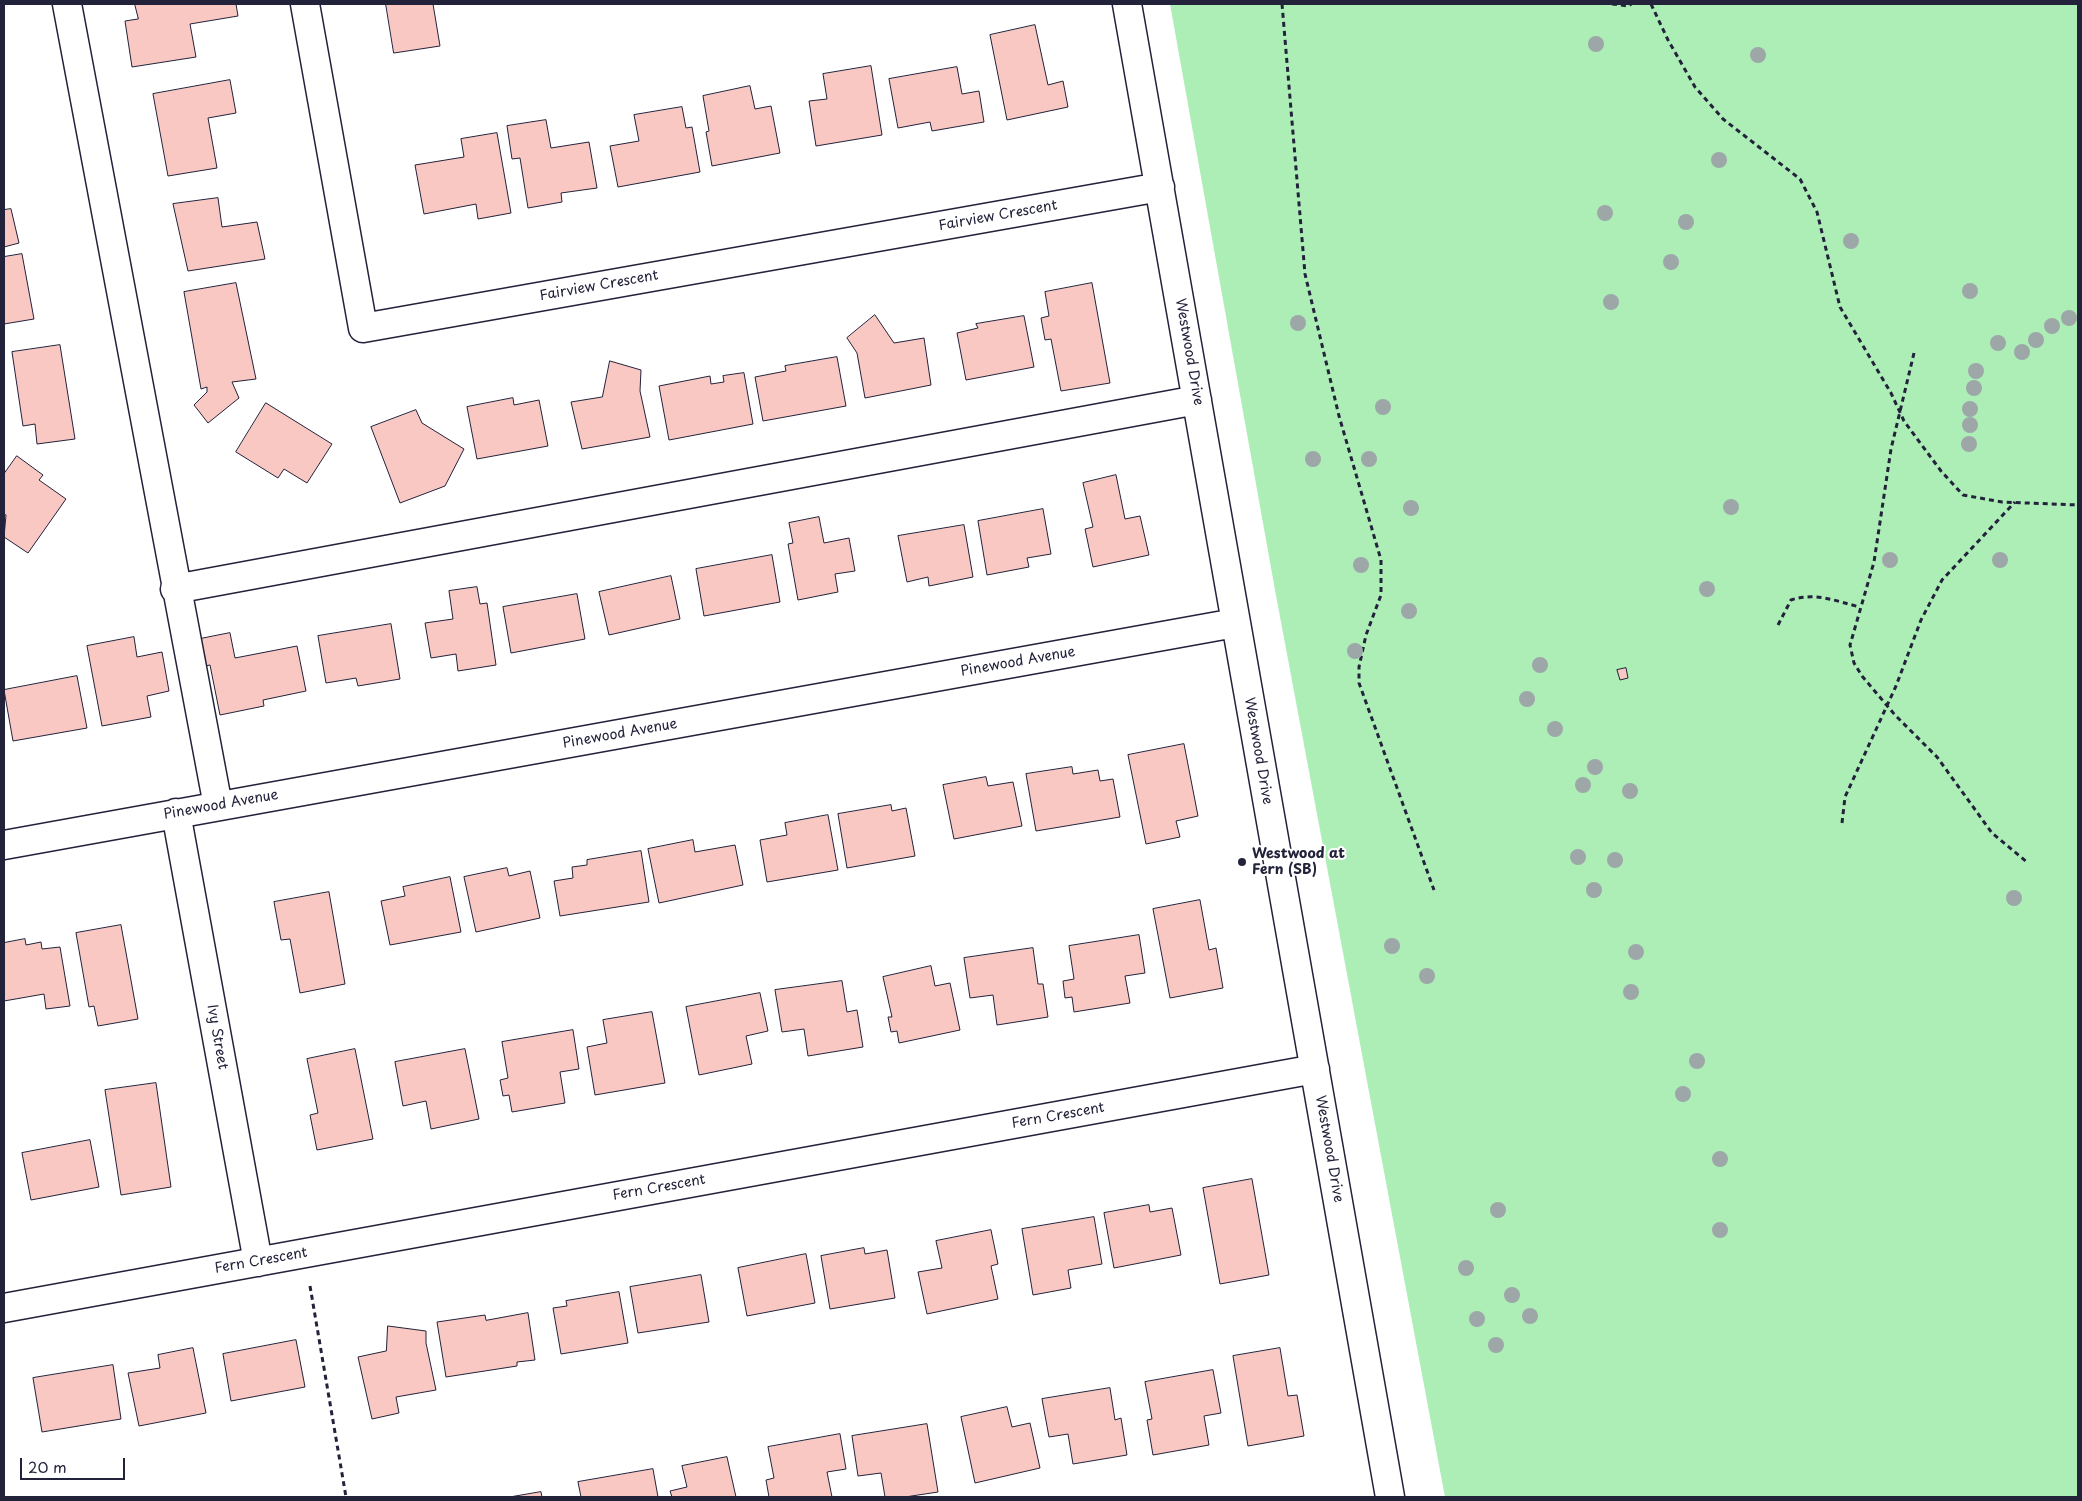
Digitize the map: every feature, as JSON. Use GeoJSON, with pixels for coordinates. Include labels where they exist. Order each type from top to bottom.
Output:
{"type":"FeatureCollection","features":[{"type":"Feature","properties":{"kind":"street"},"geometry":{"type":"LineString","coordinates":[[67,4],[175,589],[218,806]]}},
{"type":"Feature","properties":{"kind":"street","name":"Fairview Crescent"},"geometry":{"type":"LineString","coordinates":[[306,4],[363,328],[1160,187]]}},
{"type":"Feature","properties":{"kind":"street","name":"Westwood Drive"},"geometry":{"type":"LineString","coordinates":[[1127,4],[1390,1497]]}},
{"type":"Feature","properties":{"kind":"street"},"geometry":{"type":"LineString","coordinates":[[175,589],[1197,400]]}},
{"type":"Feature","properties":{"kind":"street","name":"Pinewood Avenue"},"geometry":{"type":"LineString","coordinates":[[4,845],[1235,623]]}},
{"type":"Feature","properties":{"kind":"street","name":"Ivy Street"},"geometry":{"type":"LineString","coordinates":[[176,813],[258,1262]]}},
{"type":"Feature","properties":{"kind":"street","name":"Fern Crescent"},"geometry":{"type":"LineString","coordinates":[[4,1308],[1315,1069]]}},
{"type":"Feature","properties":{"kind":"path"},"geometry":{"type":"LineString","coordinates":[[1282,4],[1305,274],[1339,416],[1381,560],[1381,595],[1366,635],[1359,667],[1359,683],[1434,890]]}},
{"type":"Feature","properties":{"kind":"path"},"geometry":{"type":"LineString","coordinates":[[1612,4],[1628,6],[1632,4]]}},
{"type":"Feature","properties":{"kind":"path"},"geometry":{"type":"LineString","coordinates":[[1651,4],[1668,40],[1695,87],[1723,120],[1800,179],[1817,212],[1840,307],[1891,394],[1904,421],[1941,471],[1963,494],[2002,502],[2078,505]]}},
{"type":"Feature","properties":{"kind":"path"},"geometry":{"type":"LineString","coordinates":[[1914,353],[1891,448],[1874,562],[1850,645],[1854,663],[1862,676],[1895,715],[1937,757],[1992,833],[2028,863]]}},
{"type":"Feature","properties":{"kind":"path"},"geometry":{"type":"LineString","coordinates":[[1842,823],[1844,797],[1896,686],[1921,620],[1942,580],[2015,502]]}},
{"type":"Feature","properties":{"kind":"path"},"geometry":{"type":"LineString","coordinates":[[1778,625],[1790,600],[1805,595],[1860,607]]}},
{"type":"Feature","properties":{"kind":"path"},"geometry":{"type":"LineString","coordinates":[[304,1253],[346,1497]]}},
{"type":"Feature","properties":{"kind":"green space"},"geometry":{"type":"Polygon","coordinates":[[[1170,4],[2078,4],[2078,1497],[1445,1497],[1275,590],[1170,4]]]}},
{"type":"Feature","properties":{"kind":"building"},"geometry":{"type":"Polygon","coordinates":[[[135,4],[236,4],[238,16],[190,24],[196,57],[132,67],[125,21],[138,19],[135,4]]]}},
{"type":"Feature","properties":{"kind":"building"},"geometry":{"type":"Polygon","coordinates":[[[386,4],[433,4],[440,46],[394,53],[386,4]]]}},
{"type":"Feature","properties":{"kind":"building"},"geometry":{"type":"Polygon","coordinates":[[[1035,25],[1048,85],[1063,81],[1068,107],[1007,120],[990,35],[1035,25]]]}},
{"type":"Feature","properties":{"kind":"building"},"geometry":{"type":"Polygon","coordinates":[[[871,66],[882,135],[816,146],[809,101],[827,99],[823,74],[871,66]]]}},
{"type":"Feature","properties":{"kind":"building"},"geometry":{"type":"Polygon","coordinates":[[[957,67],[962,94],[979,91],[984,122],[932,131],[930,122],[898,128],[889,79],[957,67]]]}},
{"type":"Feature","properties":{"kind":"building"},"geometry":{"type":"Polygon","coordinates":[[[230,80],[236,113],[208,118],[217,168],[168,176],[153,94],[230,80]]]}},
{"type":"Feature","properties":{"kind":"building"},"geometry":{"type":"Polygon","coordinates":[[[750,86],[755,109],[771,106],[780,153],[712,166],[706,132],[709,131],[703,96],[750,86]]]}},
{"type":"Feature","properties":{"kind":"building"},"geometry":{"type":"Polygon","coordinates":[[[682,107],[686,128],[692,127],[700,172],[618,187],[610,146],[639,141],[634,115],[682,107]]]}},
{"type":"Feature","properties":{"kind":"building"},"geometry":{"type":"Polygon","coordinates":[[[546,120],[551,148],[589,142],[597,188],[561,193],[562,202],[528,208],[520,158],[512,159],[507,126],[546,120]]]}},
{"type":"Feature","properties":{"kind":"building"},"geometry":{"type":"Polygon","coordinates":[[[497,133],[511,213],[478,219],[476,204],[424,214],[415,165],[464,157],[461,139],[497,133]]]}},
{"type":"Feature","properties":{"kind":"building"},"geometry":{"type":"Polygon","coordinates":[[[218,198],[222,227],[257,222],[265,259],[188,271],[173,204],[218,198]]]}},
{"type":"Feature","properties":{"kind":"building"},"geometry":{"type":"Polygon","coordinates":[[[11,209],[19,243],[4,247],[4,210],[11,209]]]}},
{"type":"Feature","properties":{"kind":"building"},"geometry":{"type":"Polygon","coordinates":[[[22,254],[34,319],[4,324],[4,257],[22,254]]]}},
{"type":"Feature","properties":{"kind":"building"},"geometry":{"type":"Polygon","coordinates":[[[236,283],[256,379],[232,382],[239,398],[208,423],[194,405],[207,392],[207,387],[201,389],[184,292],[236,283]]]}},
{"type":"Feature","properties":{"kind":"building"},"geometry":{"type":"Polygon","coordinates":[[[1092,283],[1110,383],[1061,391],[1051,339],[1045,340],[1041,318],[1049,316],[1045,292],[1092,283]]]}},
{"type":"Feature","properties":{"kind":"building"},"geometry":{"type":"Polygon","coordinates":[[[875,315],[894,343],[924,338],[931,385],[865,398],[857,353],[847,338],[875,315]]]}},
{"type":"Feature","properties":{"kind":"building"},"geometry":{"type":"Polygon","coordinates":[[[1024,316],[1034,367],[966,380],[957,333],[978,328],[976,324],[1024,316]]]}},
{"type":"Feature","properties":{"kind":"building"},"geometry":{"type":"Polygon","coordinates":[[[60,345],[75,439],[37,444],[35,424],[23,426],[12,352],[60,345]]]}},
{"type":"Feature","properties":{"kind":"building"},"geometry":{"type":"Polygon","coordinates":[[[837,357],[846,406],[763,421],[755,377],[786,371],[785,366],[837,357]]]}},
{"type":"Feature","properties":{"kind":"building"},"geometry":{"type":"Polygon","coordinates":[[[610,361],[641,370],[640,391],[650,437],[582,449],[571,402],[602,397],[610,361]]]}},
{"type":"Feature","properties":{"kind":"building"},"geometry":{"type":"Polygon","coordinates":[[[744,373],[753,424],[669,440],[659,386],[710,376],[711,384],[724,382],[723,376],[744,373]]]}},
{"type":"Feature","properties":{"kind":"building"},"geometry":{"type":"Polygon","coordinates":[[[513,398],[514,405],[539,400],[548,446],[477,459],[467,407],[513,398]]]}},
{"type":"Feature","properties":{"kind":"building"},"geometry":{"type":"Polygon","coordinates":[[[266,403],[332,444],[307,483],[284,469],[278,478],[236,452],[266,403]]]}},
{"type":"Feature","properties":{"kind":"building"},"geometry":{"type":"Polygon","coordinates":[[[416,410],[422,423],[464,449],[445,486],[400,503],[371,427],[416,410]]]}},
{"type":"Feature","properties":{"kind":"building"},"geometry":{"type":"Polygon","coordinates":[[[17,456],[43,475],[39,480],[66,499],[28,553],[4,537],[6,515],[4,514],[4,474],[17,456]]]}},
{"type":"Feature","properties":{"kind":"building"},"geometry":{"type":"Polygon","coordinates":[[[1116,475],[1125,519],[1140,516],[1149,555],[1093,567],[1085,529],[1093,527],[1083,483],[1116,475]]]}},
{"type":"Feature","properties":{"kind":"building"},"geometry":{"type":"Polygon","coordinates":[[[1043,509],[1051,554],[1027,558],[1029,567],[987,575],[978,521],[1043,509]]]}},
{"type":"Feature","properties":{"kind":"building"},"geometry":{"type":"Polygon","coordinates":[[[819,517],[824,543],[849,538],[855,571],[835,574],[838,592],[798,600],[788,544],[793,543],[789,523],[819,517]]]}},
{"type":"Feature","properties":{"kind":"building"},"geometry":{"type":"Polygon","coordinates":[[[964,525],[973,577],[929,586],[928,577],[907,582],[898,536],[964,525]]]}},
{"type":"Feature","properties":{"kind":"building"},"geometry":{"type":"Polygon","coordinates":[[[772,555],[780,602],[704,616],[696,569],[772,555]]]}},
{"type":"Feature","properties":{"kind":"building"},"geometry":{"type":"Polygon","coordinates":[[[671,576],[680,619],[609,635],[599,592],[671,576]]]}},
{"type":"Feature","properties":{"kind":"building"},"geometry":{"type":"Polygon","coordinates":[[[477,587],[480,604],[487,603],[496,665],[458,671],[456,654],[431,658],[425,623],[453,619],[449,591],[477,587]]]}},
{"type":"Feature","properties":{"kind":"building"},"geometry":{"type":"Polygon","coordinates":[[[577,594],[585,639],[511,653],[503,607],[577,594]]]}},
{"type":"Feature","properties":{"kind":"building"},"geometry":{"type":"Polygon","coordinates":[[[391,624],[400,679],[358,686],[356,678],[326,683],[318,636],[391,624]]]}},
{"type":"Feature","properties":{"kind":"building"},"geometry":{"type":"Polygon","coordinates":[[[230,633],[235,658],[297,646],[306,691],[263,700],[264,706],[220,715],[210,665],[205,666],[200,639],[230,633]]]}},
{"type":"Feature","properties":{"kind":"building"},"geometry":{"type":"Polygon","coordinates":[[[134,637],[137,657],[162,652],[169,691],[147,696],[151,717],[102,726],[87,646],[134,637]]]}},
{"type":"Feature","properties":{"kind":"building"},"geometry":{"type":"Polygon","coordinates":[[[1626,668],[1628,678],[1620,680],[1617,670],[1626,668]]]}},
{"type":"Feature","properties":{"kind":"building"},"geometry":{"type":"Polygon","coordinates":[[[77,676],[87,728],[13,741],[4,690],[77,676]]]}},
{"type":"Feature","properties":{"kind":"building"},"geometry":{"type":"Polygon","coordinates":[[[1184,744],[1198,816],[1176,821],[1180,837],[1146,844],[1128,755],[1184,744]]]}},
{"type":"Feature","properties":{"kind":"building"},"geometry":{"type":"Polygon","coordinates":[[[1072,767],[1073,774],[1098,770],[1100,781],[1113,779],[1120,817],[1036,831],[1026,774],[1072,767]]]}},
{"type":"Feature","properties":{"kind":"building"},"geometry":{"type":"Polygon","coordinates":[[[986,777],[988,786],[1013,782],[1022,826],[954,839],[943,785],[986,777]]]}},
{"type":"Feature","properties":{"kind":"building"},"geometry":{"type":"Polygon","coordinates":[[[891,805],[892,811],[906,808],[915,856],[847,868],[838,814],[891,805]]]}},
{"type":"Feature","properties":{"kind":"building"},"geometry":{"type":"Polygon","coordinates":[[[828,815],[838,870],[767,882],[760,840],[787,835],[785,823],[828,815]]]}},
{"type":"Feature","properties":{"kind":"building"},"geometry":{"type":"Polygon","coordinates":[[[693,840],[695,852],[735,845],[743,885],[659,903],[648,849],[693,840]]]}},
{"type":"Feature","properties":{"kind":"building"},"geometry":{"type":"Polygon","coordinates":[[[641,851],[649,902],[560,916],[554,881],[573,878],[572,867],[587,865],[587,860],[641,851]]]}},
{"type":"Feature","properties":{"kind":"building"},"geometry":{"type":"Polygon","coordinates":[[[507,868],[509,876],[530,871],[540,918],[476,932],[464,877],[507,868]]]}},
{"type":"Feature","properties":{"kind":"building"},"geometry":{"type":"Polygon","coordinates":[[[450,877],[461,932],[390,945],[381,901],[405,896],[403,887],[450,877]]]}},
{"type":"Feature","properties":{"kind":"building"},"geometry":{"type":"Polygon","coordinates":[[[329,892],[345,984],[300,993],[290,939],[281,940],[274,902],[329,892]]]}},
{"type":"Feature","properties":{"kind":"building"},"geometry":{"type":"Polygon","coordinates":[[[1200,900],[1209,950],[1216,948],[1223,988],[1170,998],[1153,909],[1200,900]]]}},
{"type":"Feature","properties":{"kind":"building"},"geometry":{"type":"Polygon","coordinates":[[[121,925],[138,1019],[98,1026],[94,1006],[89,1007],[76,933],[121,925]]]}},
{"type":"Feature","properties":{"kind":"building"},"geometry":{"type":"Polygon","coordinates":[[[1139,935],[1145,973],[1125,976],[1130,1003],[1074,1012],[1072,997],[1065,998],[1063,981],[1074,979],[1069,946],[1139,935]]]}},
{"type":"Feature","properties":{"kind":"building"},"geometry":{"type":"Polygon","coordinates":[[[25,939],[26,945],[41,942],[42,949],[60,947],[70,1006],[46,1009],[44,994],[4,1001],[4,943],[25,939]]]}},
{"type":"Feature","properties":{"kind":"building"},"geometry":{"type":"Polygon","coordinates":[[[1033,948],[1038,984],[1043,984],[1048,1017],[997,1025],[993,995],[970,998],[964,958],[1033,948]]]}},
{"type":"Feature","properties":{"kind":"building"},"geometry":{"type":"Polygon","coordinates":[[[931,966],[935,986],[950,983],[960,1030],[899,1043],[897,1031],[891,1032],[888,1017],[892,1017],[883,977],[931,966]]]}},
{"type":"Feature","properties":{"kind":"building"},"geometry":{"type":"Polygon","coordinates":[[[842,981],[847,1012],[857,1010],[863,1047],[808,1056],[804,1029],[782,1032],[775,990],[842,981]]]}},
{"type":"Feature","properties":{"kind":"building"},"geometry":{"type":"Polygon","coordinates":[[[760,993],[768,1031],[746,1036],[752,1064],[699,1075],[686,1007],[760,993]]]}},
{"type":"Feature","properties":{"kind":"building"},"geometry":{"type":"Polygon","coordinates":[[[652,1012],[665,1083],[595,1095],[587,1047],[607,1043],[603,1020],[652,1012]]]}},
{"type":"Feature","properties":{"kind":"building"},"geometry":{"type":"Polygon","coordinates":[[[573,1030],[579,1069],[560,1072],[565,1103],[512,1112],[509,1095],[503,1096],[500,1080],[508,1078],[502,1042],[573,1030]]]}},
{"type":"Feature","properties":{"kind":"building"},"geometry":{"type":"Polygon","coordinates":[[[355,1049],[373,1139],[317,1150],[310,1115],[318,1113],[307,1059],[355,1049]]]}},
{"type":"Feature","properties":{"kind":"building"},"geometry":{"type":"Polygon","coordinates":[[[465,1049],[479,1119],[431,1129],[426,1101],[403,1106],[395,1062],[465,1049]]]}},
{"type":"Feature","properties":{"kind":"building"},"geometry":{"type":"Polygon","coordinates":[[[156,1083],[171,1187],[121,1195],[105,1090],[156,1083]]]}},
{"type":"Feature","properties":{"kind":"building"},"geometry":{"type":"Polygon","coordinates":[[[90,1140],[99,1187],[31,1200],[22,1153],[90,1140]]]}},
{"type":"Feature","properties":{"kind":"building"},"geometry":{"type":"Polygon","coordinates":[[[1252,1179],[1269,1275],[1220,1284],[1203,1188],[1252,1179]]]}},
{"type":"Feature","properties":{"kind":"building"},"geometry":{"type":"Polygon","coordinates":[[[1149,1205],[1150,1212],[1172,1208],[1181,1255],[1114,1268],[1104,1213],[1149,1205]]]}},
{"type":"Feature","properties":{"kind":"building"},"geometry":{"type":"Polygon","coordinates":[[[1094,1217],[1102,1264],[1068,1270],[1071,1288],[1033,1295],[1022,1229],[1094,1217]]]}},
{"type":"Feature","properties":{"kind":"building"},"geometry":{"type":"Polygon","coordinates":[[[991,1230],[998,1264],[991,1266],[998,1299],[927,1314],[918,1272],[942,1268],[936,1241],[991,1230]]]}},
{"type":"Feature","properties":{"kind":"building"},"geometry":{"type":"Polygon","coordinates":[[[864,1248],[865,1254],[887,1250],[895,1298],[830,1309],[821,1256],[864,1248]]]}},
{"type":"Feature","properties":{"kind":"building"},"geometry":{"type":"Polygon","coordinates":[[[806,1254],[815,1303],[747,1316],[738,1268],[806,1254]]]}},
{"type":"Feature","properties":{"kind":"building"},"geometry":{"type":"Polygon","coordinates":[[[701,1275],[709,1322],[638,1333],[630,1287],[701,1275]]]}},
{"type":"Feature","properties":{"kind":"building"},"geometry":{"type":"Polygon","coordinates":[[[619,1292],[628,1343],[561,1354],[553,1308],[567,1306],[566,1301],[619,1292]]]}},
{"type":"Feature","properties":{"kind":"building"},"geometry":{"type":"Polygon","coordinates":[[[528,1313],[535,1360],[517,1362],[517,1366],[446,1377],[437,1322],[485,1315],[486,1320],[528,1313]]]}},
{"type":"Feature","properties":{"kind":"building"},"geometry":{"type":"Polygon","coordinates":[[[388,1326],[426,1331],[426,1343],[436,1390],[396,1397],[399,1413],[372,1419],[358,1357],[386,1351],[388,1326]]]}},
{"type":"Feature","properties":{"kind":"building"},"geometry":{"type":"Polygon","coordinates":[[[296,1340],[305,1387],[231,1401],[223,1354],[296,1340]]]}},
{"type":"Feature","properties":{"kind":"building"},"geometry":{"type":"Polygon","coordinates":[[[193,1348],[206,1413],[139,1426],[128,1373],[160,1368],[158,1355],[193,1348]]]}},
{"type":"Feature","properties":{"kind":"building"},"geometry":{"type":"Polygon","coordinates":[[[1280,1348],[1288,1396],[1297,1395],[1304,1436],[1248,1446],[1233,1356],[1280,1348]]]}},
{"type":"Feature","properties":{"kind":"building"},"geometry":{"type":"Polygon","coordinates":[[[113,1365],[121,1419],[42,1432],[33,1378],[113,1365]]]}},
{"type":"Feature","properties":{"kind":"building"},"geometry":{"type":"Polygon","coordinates":[[[1213,1370],[1221,1413],[1204,1416],[1209,1445],[1153,1455],[1147,1420],[1152,1419],[1145,1382],[1213,1370]]]}},
{"type":"Feature","properties":{"kind":"building"},"geometry":{"type":"Polygon","coordinates":[[[1110,1388],[1115,1420],[1121,1418],[1127,1455],[1073,1464],[1068,1434],[1049,1437],[1042,1399],[1110,1388]]]}},
{"type":"Feature","properties":{"kind":"building"},"geometry":{"type":"Polygon","coordinates":[[[1007,1407],[1012,1427],[1030,1423],[1040,1468],[975,1483],[961,1417],[1007,1407]]]}},
{"type":"Feature","properties":{"kind":"building"},"geometry":{"type":"Polygon","coordinates":[[[927,1424],[938,1492],[905,1497],[885,1497],[881,1473],[858,1476],[852,1436],[927,1424]]]}},
{"type":"Feature","properties":{"kind":"building"},"geometry":{"type":"Polygon","coordinates":[[[840,1434],[846,1469],[827,1472],[832,1497],[769,1497],[766,1480],[774,1478],[768,1447],[840,1434]]]}},
{"type":"Feature","properties":{"kind":"building"},"geometry":{"type":"Polygon","coordinates":[[[727,1457],[736,1497],[672,1497],[670,1491],[687,1487],[682,1466],[727,1457]]]}},
{"type":"Feature","properties":{"kind":"building"},"geometry":{"type":"Polygon","coordinates":[[[653,1469],[658,1497],[581,1497],[578,1482],[653,1469]]]}},
{"type":"Feature","properties":{"kind":"building"},"geometry":{"type":"Polygon","coordinates":[[[541,1492],[542,1497],[510,1497],[541,1492]]]}},
{"type":"Feature","properties":{"kind":"place","name":"Westwood at Fern (SB)"},"geometry":{"type":"Point","coordinates":[1242,862]}}]}
